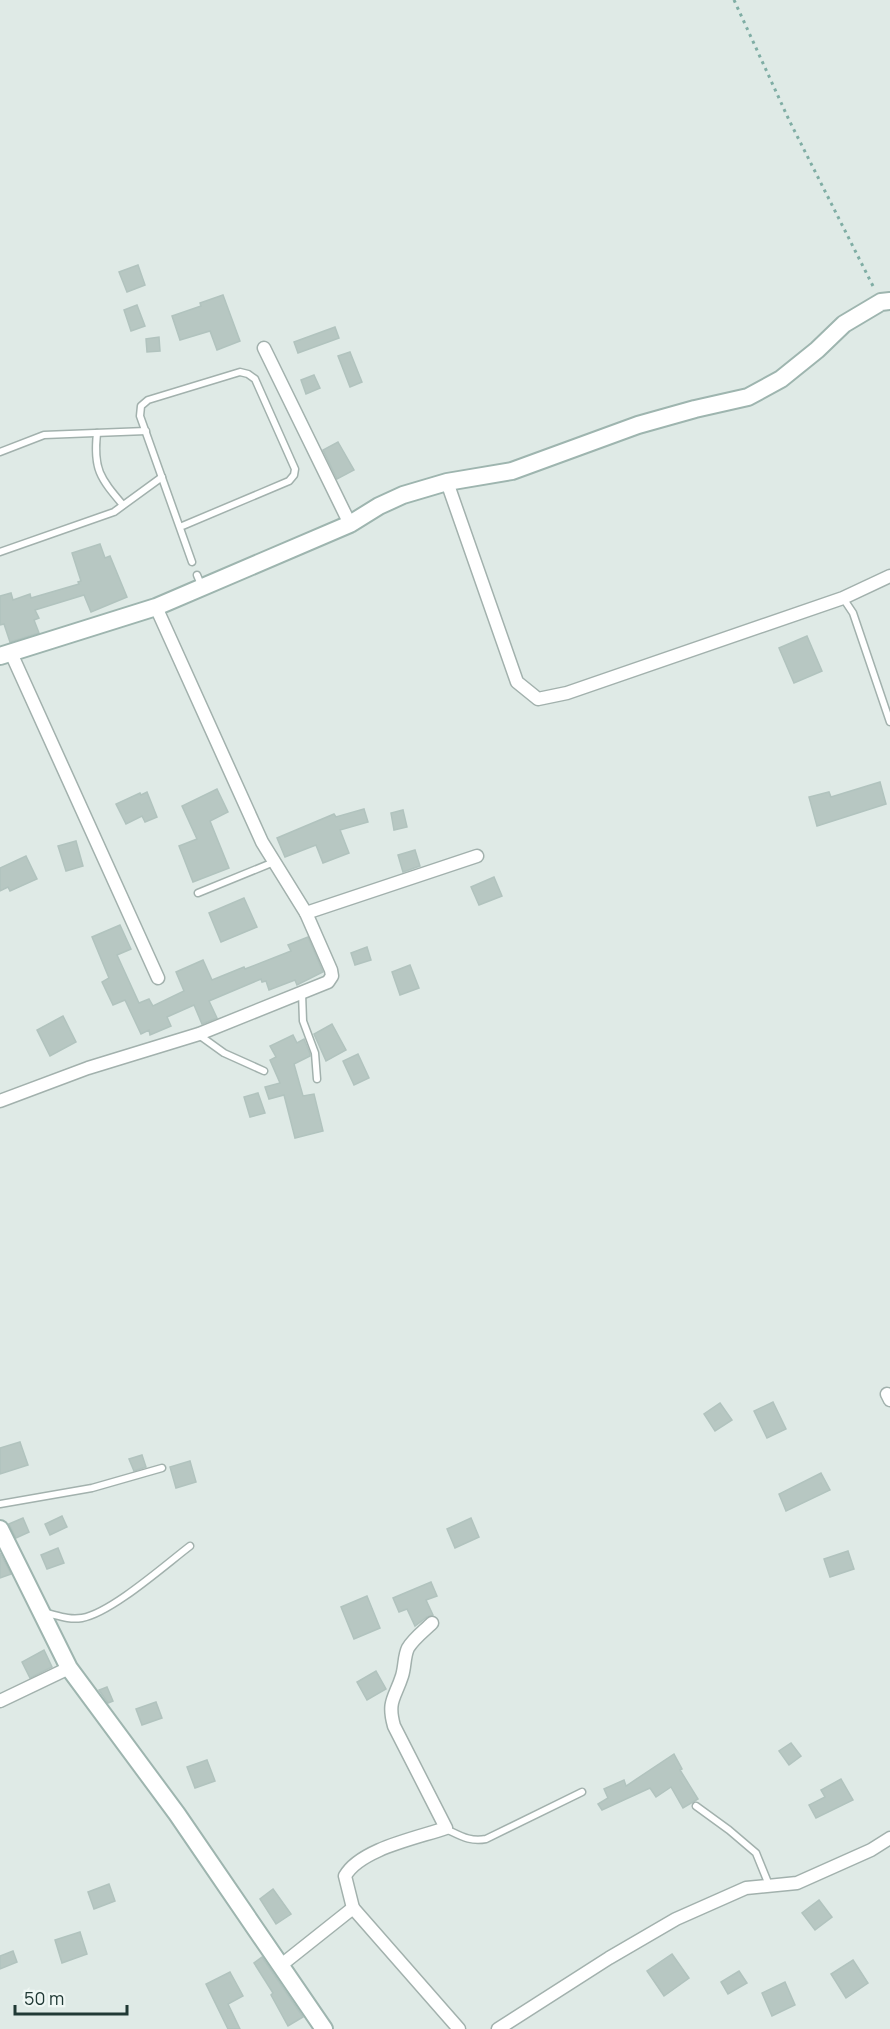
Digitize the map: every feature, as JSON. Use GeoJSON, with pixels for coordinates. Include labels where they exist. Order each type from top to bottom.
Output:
{"type":"FeatureCollection","features":[{"type":"Feature","properties":{"kind":"street"},"geometry":{"type":"LineString","coordinates":[[158,978],[5,655],[156,608],[199,581],[350,524],[395,498],[447,482],[512,471],[638,425],[748,397],[782,380],[844,324],[886,301]]}},
{"type":"Feature","properties":{"kind":"street"},"geometry":{"type":"LineString","coordinates":[[264,348],[350,524]]}},
{"type":"Feature","properties":{"kind":"street"},"geometry":{"type":"LineString","coordinates":[[447,482],[517,682],[538,699],[567,693],[843,598],[890,576]]}},
{"type":"Feature","properties":{"kind":"street"},"geometry":{"type":"LineString","coordinates":[[0,1101],[88,1068],[199,1034],[328,982],[332,976],[306,913],[262,842],[156,608]]}},
{"type":"Feature","properties":{"kind":"street"},"geometry":{"type":"LineString","coordinates":[[306,913],[477,856]]}},
{"type":"Feature","properties":{"kind":"street"},"geometry":{"type":"LineString","coordinates":[[0,1529],[69,1668],[177,1814],[324,2029]]}},
{"type":"Feature","properties":{"kind":"street"},"geometry":{"type":"LineString","coordinates":[[432,1623],[407,1649],[402,1677],[393,1695],[390,1712],[394,1726],[446,1828],[376,1851],[357,1861],[345,1876],[353,1908],[459,2029]]}},
{"type":"Feature","properties":{"kind":"street"},"geometry":{"type":"LineString","coordinates":[[0,1701],[69,1668]]}},
{"type":"Feature","properties":{"kind":"street"},"geometry":{"type":"LineString","coordinates":[[498,2029],[609,1958],[676,1919],[746,1888],[796,1882],[871,1850],[890,1838]]}},
{"type":"Feature","properties":{"kind":"street"},"geometry":{"type":"LineString","coordinates":[[280,1966],[353,1908]]}},
{"type":"Feature","properties":{"kind":"lane"},"geometry":{"type":"LineString","coordinates":[[180,527],[289,481],[294,475],[295,469],[255,379],[248,374],[240,372],[148,400],[141,406],[140,416],[192,562]]}},
{"type":"Feature","properties":{"kind":"lane"},"geometry":{"type":"LineString","coordinates":[[0,452],[44,435],[146,431]]}},
{"type":"Feature","properties":{"kind":"lane"},"geometry":{"type":"LineString","coordinates":[[97,433],[96,466],[106,485],[123,505]]}},
{"type":"Feature","properties":{"kind":"lane"},"geometry":{"type":"LineString","coordinates":[[0,552],[114,512],[162,477]]}},
{"type":"Feature","properties":{"kind":"lane"},"geometry":{"type":"LineString","coordinates":[[843,598],[853,613],[890,722]]}},
{"type":"Feature","properties":{"kind":"lane"},"geometry":{"type":"LineString","coordinates":[[198,893],[274,862]]}},
{"type":"Feature","properties":{"kind":"lane"},"geometry":{"type":"LineString","coordinates":[[302,993],[303,1021],[315,1053],[316,1079]]}},
{"type":"Feature","properties":{"kind":"lane"},"geometry":{"type":"LineString","coordinates":[[199,1034],[224,1053],[264,1071]]}},
{"type":"Feature","properties":{"kind":"lane"},"geometry":{"type":"LineString","coordinates":[[0,1504],[92,1488],[162,1468]]}},
{"type":"Feature","properties":{"kind":"lane"},"geometry":{"type":"LineString","coordinates":[[40,1611],[66,1619],[84,1617],[105,1610],[190,1546]]}},
{"type":"Feature","properties":{"kind":"lane"},"geometry":{"type":"LineString","coordinates":[[446,1828],[466,1839],[475,1841],[486,1839],[582,1792]]}},
{"type":"Feature","properties":{"kind":"lane"},"geometry":{"type":"LineString","coordinates":[[696,1806],[756,1853],[769,1885]]}},
{"type":"Feature","properties":{"kind":"path"},"geometry":{"type":"LineString","coordinates":[[734,0],[789,120],[886,301]]}},
{"type":"Feature","properties":{"kind":"building"},"geometry":{"type":"Polygon","coordinates":[[[138,265],[145,285],[127,292],[119,272],[138,265]]]}},
{"type":"Feature","properties":{"kind":"building"},"geometry":{"type":"Polygon","coordinates":[[[223,295],[240,341],[217,350],[210,331],[180,340],[172,316],[223,295]]]}},
{"type":"Feature","properties":{"kind":"building"},"geometry":{"type":"Polygon","coordinates":[[[137,305],[145,326],[131,331],[124,310],[137,305]]]}},
{"type":"Feature","properties":{"kind":"building"},"geometry":{"type":"Polygon","coordinates":[[[335,327],[339,338],[298,353],[294,342],[335,327]]]}},
{"type":"Feature","properties":{"kind":"building"},"geometry":{"type":"Polygon","coordinates":[[[159,337],[160,351],[147,352],[146,339],[159,337]]]}},
{"type":"Feature","properties":{"kind":"building"},"geometry":{"type":"Polygon","coordinates":[[[350,352],[362,382],[350,387],[338,356],[350,352]]]}},
{"type":"Feature","properties":{"kind":"building"},"geometry":{"type":"Polygon","coordinates":[[[314,375],[320,388],[306,394],[301,380],[314,375]]]}},
{"type":"Feature","properties":{"kind":"building"},"geometry":{"type":"Polygon","coordinates":[[[338,442],[354,470],[337,479],[323,450],[338,442]]]}},
{"type":"Feature","properties":{"kind":"building"},"geometry":{"type":"Polygon","coordinates":[[[100,544],[105,558],[110,556],[127,597],[91,612],[84,595],[35,610],[39,618],[34,620],[39,633],[10,642],[4,624],[0,625],[0,596],[11,593],[13,600],[30,594],[31,598],[79,584],[78,582],[81,581],[72,553],[100,544]]]}},
{"type":"Feature","properties":{"kind":"building"},"geometry":{"type":"Polygon","coordinates":[[[807,636],[822,671],[794,683],[779,648],[807,636]]]}},
{"type":"Feature","properties":{"kind":"building"},"geometry":{"type":"Polygon","coordinates":[[[880,782],[886,804],[817,826],[809,797],[829,792],[831,797],[880,782]]]}},
{"type":"Feature","properties":{"kind":"building"},"geometry":{"type":"Polygon","coordinates":[[[217,789],[228,812],[210,821],[229,868],[193,882],[179,846],[197,839],[182,806],[217,789]]]}},
{"type":"Feature","properties":{"kind":"building"},"geometry":{"type":"Polygon","coordinates":[[[147,792],[157,817],[145,822],[142,816],[126,824],[116,804],[147,792]]]}},
{"type":"Feature","properties":{"kind":"building"},"geometry":{"type":"Polygon","coordinates":[[[364,809],[368,822],[340,830],[349,853],[323,863],[316,845],[285,857],[277,838],[334,814],[336,817],[364,809]]]}},
{"type":"Feature","properties":{"kind":"building"},"geometry":{"type":"Polygon","coordinates":[[[403,810],[407,827],[394,830],[391,813],[403,810]]]}},
{"type":"Feature","properties":{"kind":"building"},"geometry":{"type":"Polygon","coordinates":[[[76,841],[83,866],[66,871],[58,846],[76,841]]]}},
{"type":"Feature","properties":{"kind":"building"},"geometry":{"type":"Polygon","coordinates":[[[415,850],[420,866],[403,872],[398,855],[415,850]]]}},
{"type":"Feature","properties":{"kind":"building"},"geometry":{"type":"Polygon","coordinates":[[[26,856],[37,879],[10,891],[8,887],[0,891],[0,868],[26,856]]]}},
{"type":"Feature","properties":{"kind":"building"},"geometry":{"type":"Polygon","coordinates":[[[494,877],[502,896],[479,905],[471,887],[494,877]]]}},
{"type":"Feature","properties":{"kind":"building"},"geometry":{"type":"Polygon","coordinates":[[[244,898],[257,927],[221,942],[209,913],[244,898]]]}},
{"type":"Feature","properties":{"kind":"building"},"geometry":{"type":"Polygon","coordinates":[[[120,925],[131,949],[117,955],[139,1003],[149,999],[153,1006],[184,991],[176,972],[203,960],[212,980],[291,951],[288,945],[308,937],[323,972],[297,985],[295,980],[269,990],[266,981],[262,982],[261,979],[209,1001],[217,1018],[202,1024],[194,1005],[167,1017],[171,1026],[150,1035],[149,1030],[141,1034],[125,1000],[113,1005],[102,982],[109,978],[92,937],[120,925]]]}},
{"type":"Feature","properties":{"kind":"building"},"geometry":{"type":"Polygon","coordinates":[[[367,947],[371,960],[355,965],[351,953],[367,947]]]}},
{"type":"Feature","properties":{"kind":"building"},"geometry":{"type":"Polygon","coordinates":[[[410,965],[419,988],[400,995],[392,972],[410,965]]]}},
{"type":"Feature","properties":{"kind":"building"},"geometry":{"type":"Polygon","coordinates":[[[63,1016],[76,1042],[50,1056],[37,1030],[63,1016]]]}},
{"type":"Feature","properties":{"kind":"building"},"geometry":{"type":"Polygon","coordinates":[[[332,1024],[346,1050],[326,1061],[314,1034],[332,1024]]]}},
{"type":"Feature","properties":{"kind":"building"},"geometry":{"type":"Polygon","coordinates":[[[293,1035],[297,1043],[304,1039],[310,1054],[294,1064],[303,1096],[314,1094],[323,1131],[295,1138],[284,1095],[269,1099],[265,1087],[280,1083],[270,1060],[276,1057],[270,1046],[293,1035]]]}},
{"type":"Feature","properties":{"kind":"building"},"geometry":{"type":"Polygon","coordinates":[[[358,1054],[369,1078],[354,1085],[343,1061],[358,1054]]]}},
{"type":"Feature","properties":{"kind":"building"},"geometry":{"type":"Polygon","coordinates":[[[258,1093],[265,1113],[250,1117],[244,1097],[258,1093]]]}},
{"type":"Feature","properties":{"kind":"building"},"geometry":{"type":"Polygon","coordinates":[[[773,1402],[786,1429],[767,1438],[754,1411],[773,1402]]]}},
{"type":"Feature","properties":{"kind":"building"},"geometry":{"type":"Polygon","coordinates":[[[720,1403],[732,1420],[715,1431],[704,1414],[720,1403]]]}},
{"type":"Feature","properties":{"kind":"building"},"geometry":{"type":"Polygon","coordinates":[[[20,1442],[28,1465],[0,1474],[0,1448],[20,1442]]]}},
{"type":"Feature","properties":{"kind":"building"},"geometry":{"type":"Polygon","coordinates":[[[142,1455],[146,1467],[134,1471],[129,1459],[142,1455]]]}},
{"type":"Feature","properties":{"kind":"building"},"geometry":{"type":"Polygon","coordinates":[[[190,1461],[196,1482],[176,1488],[170,1467],[190,1461]]]}},
{"type":"Feature","properties":{"kind":"building"},"geometry":{"type":"Polygon","coordinates":[[[821,1473],[830,1490],[786,1511],[779,1494],[821,1473]]]}},
{"type":"Feature","properties":{"kind":"building"},"geometry":{"type":"Polygon","coordinates":[[[62,1516],[67,1527],[50,1535],[45,1524],[62,1516]]]}},
{"type":"Feature","properties":{"kind":"building"},"geometry":{"type":"Polygon","coordinates":[[[23,1518],[29,1532],[16,1538],[9,1524],[23,1518]]]}},
{"type":"Feature","properties":{"kind":"building"},"geometry":{"type":"Polygon","coordinates":[[[471,1518],[479,1537],[455,1548],[447,1529],[471,1518]]]}},
{"type":"Feature","properties":{"kind":"building"},"geometry":{"type":"Polygon","coordinates":[[[58,1548],[64,1563],[47,1569],[41,1555],[58,1548]]]}},
{"type":"Feature","properties":{"kind":"building"},"geometry":{"type":"Polygon","coordinates":[[[848,1551],[854,1569],[830,1577],[824,1559],[848,1551]]]}},
{"type":"Feature","properties":{"kind":"building"},"geometry":{"type":"Polygon","coordinates":[[[0,1553],[11,1574],[0,1578],[0,1553]]]}},
{"type":"Feature","properties":{"kind":"building"},"geometry":{"type":"Polygon","coordinates":[[[431,1582],[437,1596],[426,1600],[433,1615],[415,1626],[407,1609],[399,1612],[393,1598],[431,1582]]]}},
{"type":"Feature","properties":{"kind":"building"},"geometry":{"type":"Polygon","coordinates":[[[367,1596],[380,1628],[354,1639],[341,1607],[367,1596]]]}},
{"type":"Feature","properties":{"kind":"building"},"geometry":{"type":"Polygon","coordinates":[[[44,1650],[52,1667],[30,1678],[22,1662],[44,1650]]]}},
{"type":"Feature","properties":{"kind":"building"},"geometry":{"type":"Polygon","coordinates":[[[376,1671],[386,1689],[367,1700],[357,1682],[376,1671]]]}},
{"type":"Feature","properties":{"kind":"building"},"geometry":{"type":"Polygon","coordinates":[[[107,1687],[113,1701],[108,1703],[99,1690],[107,1687]]]}},
{"type":"Feature","properties":{"kind":"building"},"geometry":{"type":"Polygon","coordinates":[[[156,1702],[162,1718],[142,1725],[136,1709],[156,1702]]]}},
{"type":"Feature","properties":{"kind":"building"},"geometry":{"type":"Polygon","coordinates":[[[791,1743],[801,1756],[789,1765],[779,1751],[791,1743]]]}},
{"type":"Feature","properties":{"kind":"building"},"geometry":{"type":"Polygon","coordinates":[[[674,1754],[682,1769],[680,1770],[698,1799],[683,1808],[671,1787],[656,1797],[650,1788],[602,1810],[598,1804],[608,1798],[604,1789],[624,1780],[626,1786],[674,1754]]]}},
{"type":"Feature","properties":{"kind":"building"},"geometry":{"type":"Polygon","coordinates":[[[207,1760],[215,1781],[195,1788],[187,1767],[207,1760]]]}},
{"type":"Feature","properties":{"kind":"building"},"geometry":{"type":"Polygon","coordinates":[[[841,1779],[853,1800],[816,1818],[809,1805],[825,1797],[821,1790],[841,1779]]]}},
{"type":"Feature","properties":{"kind":"building"},"geometry":{"type":"Polygon","coordinates":[[[109,1884],[115,1901],[94,1909],[88,1892],[109,1884]]]}},
{"type":"Feature","properties":{"kind":"building"},"geometry":{"type":"Polygon","coordinates":[[[273,1889],[291,1914],[276,1924],[260,1899],[273,1889]]]}},
{"type":"Feature","properties":{"kind":"building"},"geometry":{"type":"Polygon","coordinates":[[[819,1900],[832,1917],[815,1930],[802,1913],[819,1900]]]}},
{"type":"Feature","properties":{"kind":"building"},"geometry":{"type":"Polygon","coordinates":[[[80,1932],[87,1954],[62,1963],[55,1940],[80,1932]]]}},
{"type":"Feature","properties":{"kind":"building"},"geometry":{"type":"Polygon","coordinates":[[[13,1951],[17,1962],[0,1969],[0,1956],[13,1951]]]}},
{"type":"Feature","properties":{"kind":"building"},"geometry":{"type":"Polygon","coordinates":[[[672,1954],[689,1978],[664,1996],[647,1971],[672,1954]]]}},
{"type":"Feature","properties":{"kind":"building"},"geometry":{"type":"Polygon","coordinates":[[[262,1957],[303,2017],[288,2026],[271,1995],[273,1993],[254,1963],[262,1957]]]}},
{"type":"Feature","properties":{"kind":"building"},"geometry":{"type":"Polygon","coordinates":[[[853,1960],[868,1983],[846,1998],[831,1974],[853,1960]]]}},
{"type":"Feature","properties":{"kind":"building"},"geometry":{"type":"Polygon","coordinates":[[[739,1971],[747,1983],[728,1994],[721,1982],[739,1971]]]}},
{"type":"Feature","properties":{"kind":"building"},"geometry":{"type":"Polygon","coordinates":[[[230,1972],[243,1996],[228,2004],[240,2029],[228,2029],[206,1984],[230,1972]]]}},
{"type":"Feature","properties":{"kind":"building"},"geometry":{"type":"Polygon","coordinates":[[[785,1982],[795,2005],[772,2016],[762,1993],[785,1982]]]}}]}
